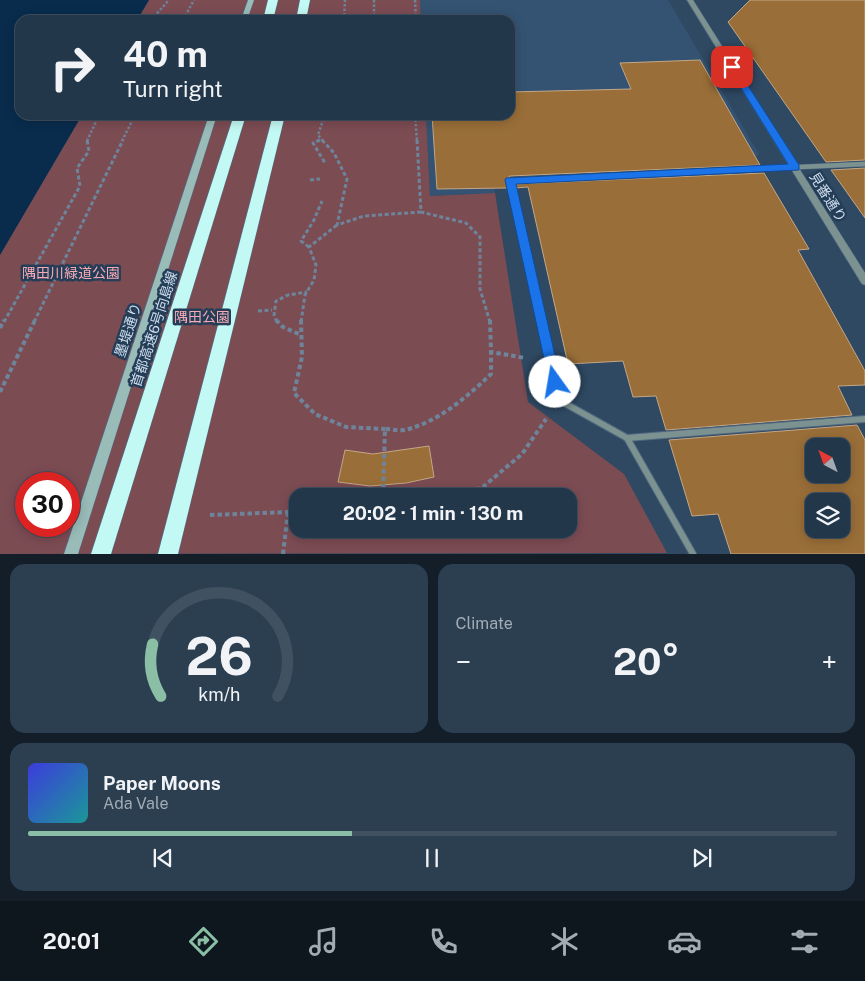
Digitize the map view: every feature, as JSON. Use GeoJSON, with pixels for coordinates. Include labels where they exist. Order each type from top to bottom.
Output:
{"type":"FeatureCollection","features":[{"type":"Feature","properties":{"kind":"highway"},"geometry":{"type":"LineString","coordinates":[[269,15],[273,0]]}},
{"type":"Feature","properties":{"kind":"highway"},"geometry":{"type":"LineString","coordinates":[[302,15],[305,0]]}},
{"type":"Feature","properties":{"kind":"highway","name":"首都高速6号向島線"},"geometry":{"type":"LineString","coordinates":[[101,554],[238,120]]}},
{"type":"Feature","properties":{"kind":"highway"},"geometry":{"type":"LineString","coordinates":[[168,554],[278,120]]}},
{"type":"Feature","properties":{"kind":"main road"},"geometry":{"type":"LineString","coordinates":[[246,15],[250,0]]}},
{"type":"Feature","properties":{"kind":"main road","name":"墨堤通り"},"geometry":{"type":"LineString","coordinates":[[70,554],[211,120]]}},
{"type":"Feature","properties":{"kind":"street","name":"見番通り"},"geometry":{"type":"LineString","coordinates":[[690,0],[865,281]]}},
{"type":"Feature","properties":{"kind":"street"},"geometry":{"type":"LineString","coordinates":[[693,554],[627,438],[559,400],[510,180],[865,164]]}},
{"type":"Feature","properties":{"kind":"street"},"geometry":{"type":"LineString","coordinates":[[627,438],[865,418]]}},
{"type":"Feature","properties":{"kind":"path"},"geometry":{"type":"LineString","coordinates":[[156,15],[168,0]]}},
{"type":"Feature","properties":{"kind":"path"},"geometry":{"type":"LineString","coordinates":[[186,15],[194,0]]}},
{"type":"Feature","properties":{"kind":"path"},"geometry":{"type":"LineString","coordinates":[[344,15],[345,0]]}},
{"type":"Feature","properties":{"kind":"path"},"geometry":{"type":"LineString","coordinates":[[374,0],[374,15]]}},
{"type":"Feature","properties":{"kind":"path"},"geometry":{"type":"LineString","coordinates":[[415,0],[416,15]]}},
{"type":"Feature","properties":{"kind":"path"},"geometry":{"type":"LineString","coordinates":[[0,328],[80,186],[77,168],[89,151],[86,142],[97,120]]}},
{"type":"Feature","properties":{"kind":"path"},"geometry":{"type":"LineString","coordinates":[[0,392],[133,120]]}},
{"type":"Feature","properties":{"kind":"path"},"geometry":{"type":"LineString","coordinates":[[324,120],[318,135],[334,153],[347,179],[337,225]]}},
{"type":"Feature","properties":{"kind":"path"},"geometry":{"type":"LineString","coordinates":[[415,120],[421,212]]}},
{"type":"Feature","properties":{"kind":"path"},"geometry":{"type":"LineString","coordinates":[[321,139],[313,143],[325,163]]}},
{"type":"Feature","properties":{"kind":"path"},"geometry":{"type":"LineString","coordinates":[[310,180],[320,179]]}},
{"type":"Feature","properties":{"kind":"path"},"geometry":{"type":"LineString","coordinates":[[309,247],[337,225],[364,216],[421,212],[466,223],[480,237],[480,289],[490,318],[491,374],[476,389],[439,416],[403,430],[346,427],[315,414],[294,392],[302,357],[301,313],[307,292],[314,280],[316,265],[309,247],[301,241],[314,220],[322,201]]}},
{"type":"Feature","properties":{"kind":"path"},"geometry":{"type":"LineString","coordinates":[[301,335],[283,328],[275,320],[272,310],[276,301],[288,295],[307,292]]}},
{"type":"Feature","properties":{"kind":"path"},"geometry":{"type":"LineString","coordinates":[[491,352],[550,363]]}},
{"type":"Feature","properties":{"kind":"path"},"geometry":{"type":"LineString","coordinates":[[480,488],[522,454],[559,400]]}},
{"type":"Feature","properties":{"kind":"path"},"geometry":{"type":"LineString","coordinates":[[383,488],[385,429]]}},
{"type":"Feature","properties":{"kind":"path"},"geometry":{"type":"LineString","coordinates":[[202,516],[288,512],[283,554]]}},
{"type":"Feature","properties":{"kind":"shaded area"},"geometry":{"type":"Polygon","coordinates":[[[0,0],[149,0],[140,15],[15,15],[15,120],[79,120],[0,255],[0,0]]]}},
{"type":"Feature","properties":{"kind":"shaded area"},"geometry":{"type":"Polygon","coordinates":[[[420,0],[668,0],[759,154],[752,160],[493,168],[495,193],[430,196],[426,120],[515,120],[515,15],[421,15],[420,0]]]}},
{"type":"Feature","properties":{"kind":"green space"},"geometry":{"type":"Polygon","coordinates":[[[149,0],[420,0],[421,15],[140,15],[149,0]]]}},
{"type":"Feature","properties":{"kind":"green space","name":"隅田公園"},"geometry":{"type":"Polygon","coordinates":[[[79,120],[426,120],[430,196],[495,193],[528,402],[624,474],[667,553],[0,554],[0,255],[79,120]]]}},
{"type":"Feature","properties":{"kind":"building"},"geometry":{"type":"Polygon","coordinates":[[[750,0],[865,0],[865,160],[826,162],[728,22],[750,0]]]}},
{"type":"Feature","properties":{"kind":"building"},"geometry":{"type":"Polygon","coordinates":[[[700,60],[760,165],[510,176],[506,179],[508,188],[437,189],[432,120],[515,120],[515,92],[631,89],[620,63],[700,60]]]}},
{"type":"Feature","properties":{"kind":"building"},"geometry":{"type":"Polygon","coordinates":[[[865,168],[865,218],[831,170],[865,168]]]}},
{"type":"Feature","properties":{"kind":"building"},"geometry":{"type":"Polygon","coordinates":[[[764,173],[809,249],[798,250],[865,371],[865,385],[838,386],[852,415],[666,430],[656,396],[633,397],[623,361],[568,364],[528,187],[516,188],[515,184],[764,173]]]}},
{"type":"Feature","properties":{"kind":"building"},"geometry":{"type":"Polygon","coordinates":[[[857,425],[865,440],[865,554],[731,554],[718,514],[692,516],[669,440],[857,425]]]}},
{"type":"Feature","properties":{"kind":"building"},"geometry":{"type":"Polygon","coordinates":[[[429,446],[434,477],[406,483],[370,486],[338,482],[345,450],[373,454],[429,446]]]}},
{"type":"Feature","properties":{"kind":"route"},"geometry":{"type":"LineString","coordinates":[[555,382],[510,180],[795,168],[732,67]]}},
{"type":"Feature","properties":{"kind":"park label","name":"隅田川緑道公園"},"geometry":{"type":"Point","coordinates":[71,273]}}]}
